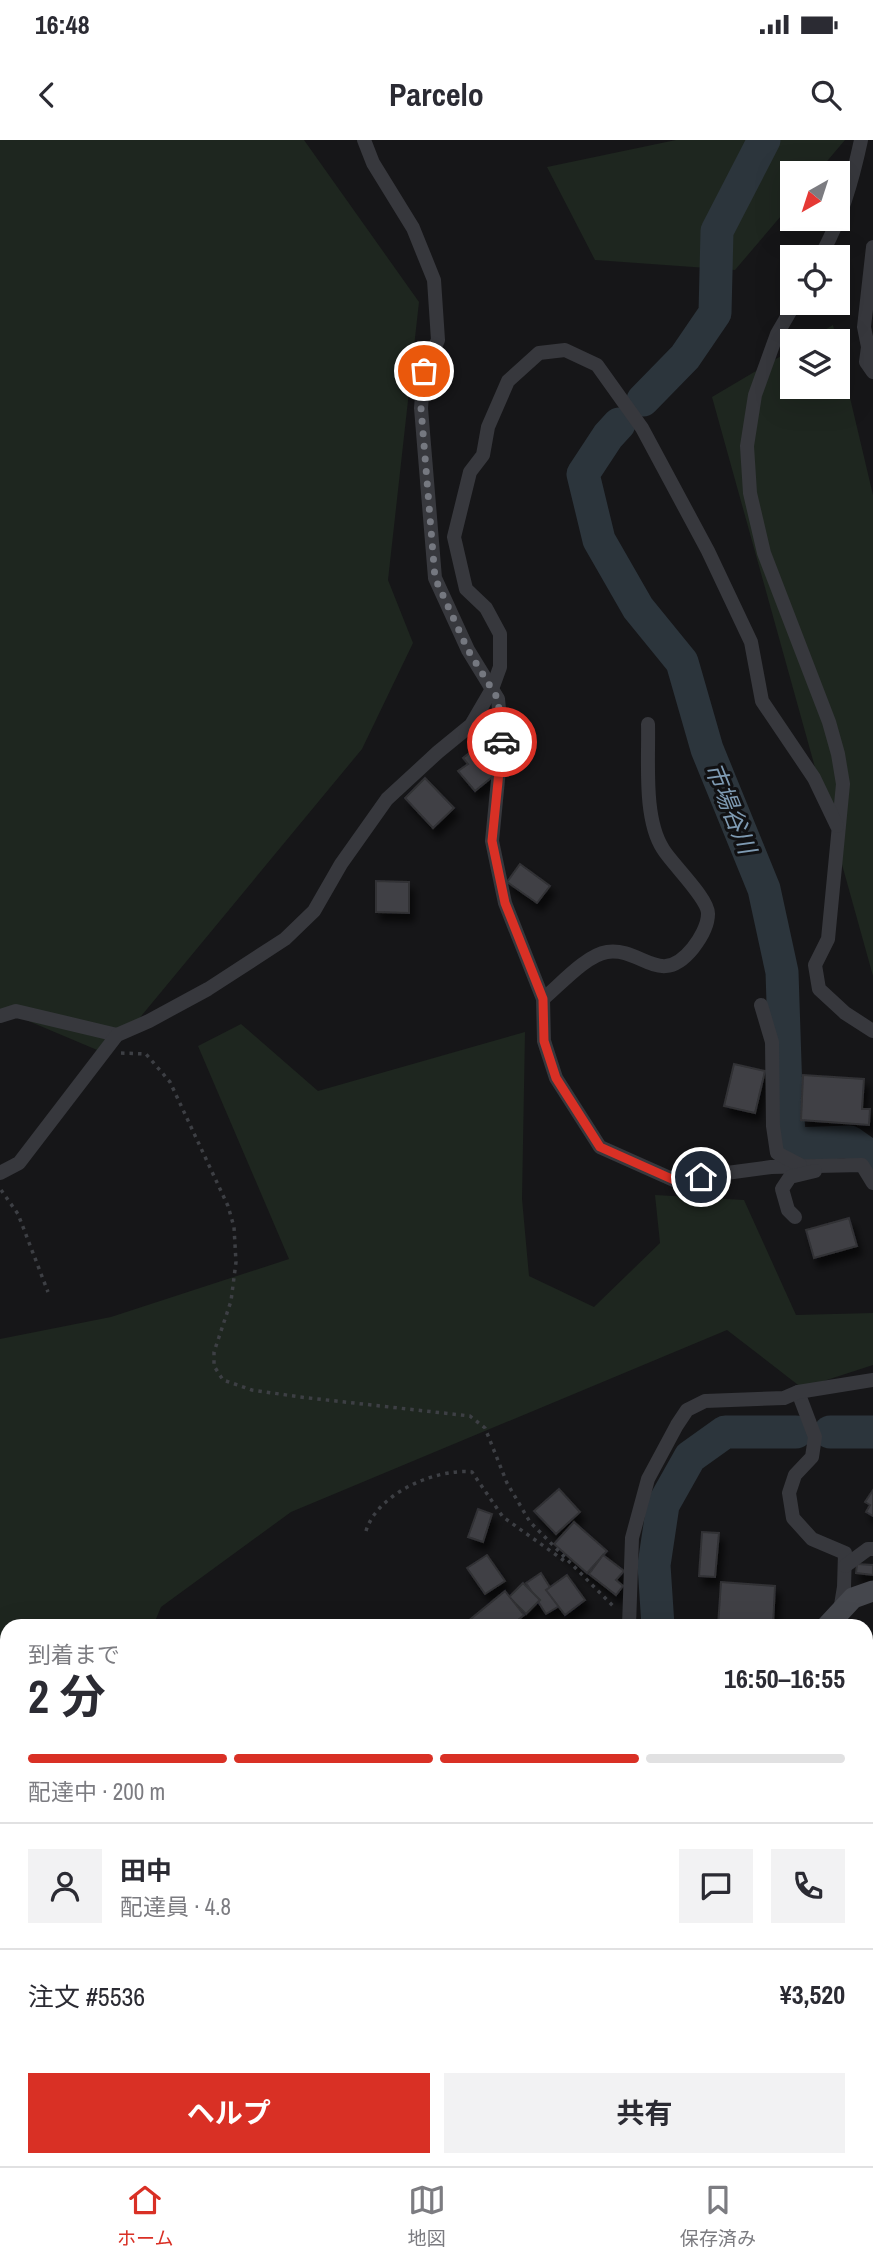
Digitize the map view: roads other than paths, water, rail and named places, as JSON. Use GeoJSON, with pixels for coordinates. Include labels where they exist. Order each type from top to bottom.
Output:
{"type":"FeatureCollection","features":[{"type":"Feature","properties":{"kind":"main road"},"geometry":{"type":"LineString","coordinates":[[834,1619],[853,1598],[873,1591]]}},
{"type":"Feature","properties":{"kind":"street"},"geometry":{"type":"LineString","coordinates":[[365,140],[373,163],[413,228],[434,280],[438,340],[424,371],[421,408],[435,578],[468,650],[498,699],[502,739],[492,841],[505,903],[543,999],[544,1041],[556,1078],[600,1147],[674,1180],[771,1167],[862,1165],[873,1183]]}},
{"type":"Feature","properties":{"kind":"street"},"geometry":{"type":"LineString","coordinates":[[827,245],[849,194],[861,140]]}},
{"type":"Feature","properties":{"kind":"street"},"geometry":{"type":"LineString","coordinates":[[873,247],[864,327],[868,347],[866,362],[873,372]]}},
{"type":"Feature","properties":{"kind":"street"},"geometry":{"type":"LineString","coordinates":[[788,315],[777,334],[755,395],[747,446],[750,493],[764,552],[829,722],[843,784],[828,939],[815,965],[819,989],[845,1013],[873,1031]]}},
{"type":"Feature","properties":{"kind":"street"},"geometry":{"type":"LineString","coordinates":[[0,1173],[19,1163],[117,1035],[208,989],[285,939],[314,911],[341,864],[387,799],[471,725],[492,689],[500,667],[500,634],[486,608],[466,589],[454,537],[470,472],[483,455],[488,427],[508,381],[539,352],[565,350],[597,365],[642,428],[708,551],[751,642],[762,701],[814,778],[837,826]]}},
{"type":"Feature","properties":{"kind":"street"},"geometry":{"type":"LineString","coordinates":[[543,999],[592,957],[607,952],[628,954],[653,966],[670,966],[686,957],[699,940],[708,914],[705,902],[661,847],[655,831],[648,769],[648,724]]}},
{"type":"Feature","properties":{"kind":"street"},"geometry":{"type":"LineString","coordinates":[[761,1005],[772,1042],[773,1126],[777,1153],[801,1166]]}},
{"type":"Feature","properties":{"kind":"street"},"geometry":{"type":"LineString","coordinates":[[0,1016],[16,1011],[117,1035]]}},
{"type":"Feature","properties":{"kind":"street"},"geometry":{"type":"LineString","coordinates":[[795,1217],[788,1210],[782,1189],[790,1177],[841,1165]]}},
{"type":"Feature","properties":{"kind":"street"},"geometry":{"type":"LineString","coordinates":[[629,1619],[632,1538],[648,1479],[687,1410],[705,1401],[784,1398],[798,1392],[873,1380]]}},
{"type":"Feature","properties":{"kind":"street"},"geometry":{"type":"LineString","coordinates":[[798,1392],[815,1437],[812,1457],[795,1475],[789,1493],[793,1518],[812,1539],[845,1553],[845,1566],[834,1619]]}},
{"type":"Feature","properties":{"kind":"street"},"geometry":{"type":"LineString","coordinates":[[845,1566],[868,1549],[873,1549]]}},
{"type":"Feature","properties":{"kind":"waterway","name":"市場谷川"},"geometry":{"type":"LineString","coordinates":[[643,400],[685,357],[715,313],[717,231],[764,140]]}},
{"type":"Feature","properties":{"kind":"waterway","name":"市場谷川"},"geometry":{"type":"LineString","coordinates":[[619,424],[583,474],[599,540],[638,608],[682,662],[707,749],[764,889],[782,972],[790,1144],[850,1142],[873,1158]]}},
{"type":"Feature","properties":{"kind":"waterway","name":"市場谷川"},"geometry":{"type":"LineString","coordinates":[[658,1619],[654,1565],[663,1505],[690,1457],[725,1432],[796,1432]]}},
{"type":"Feature","properties":{"kind":"waterway","name":"市場谷川"},"geometry":{"type":"LineString","coordinates":[[830,1432],[873,1432]]}}]}
